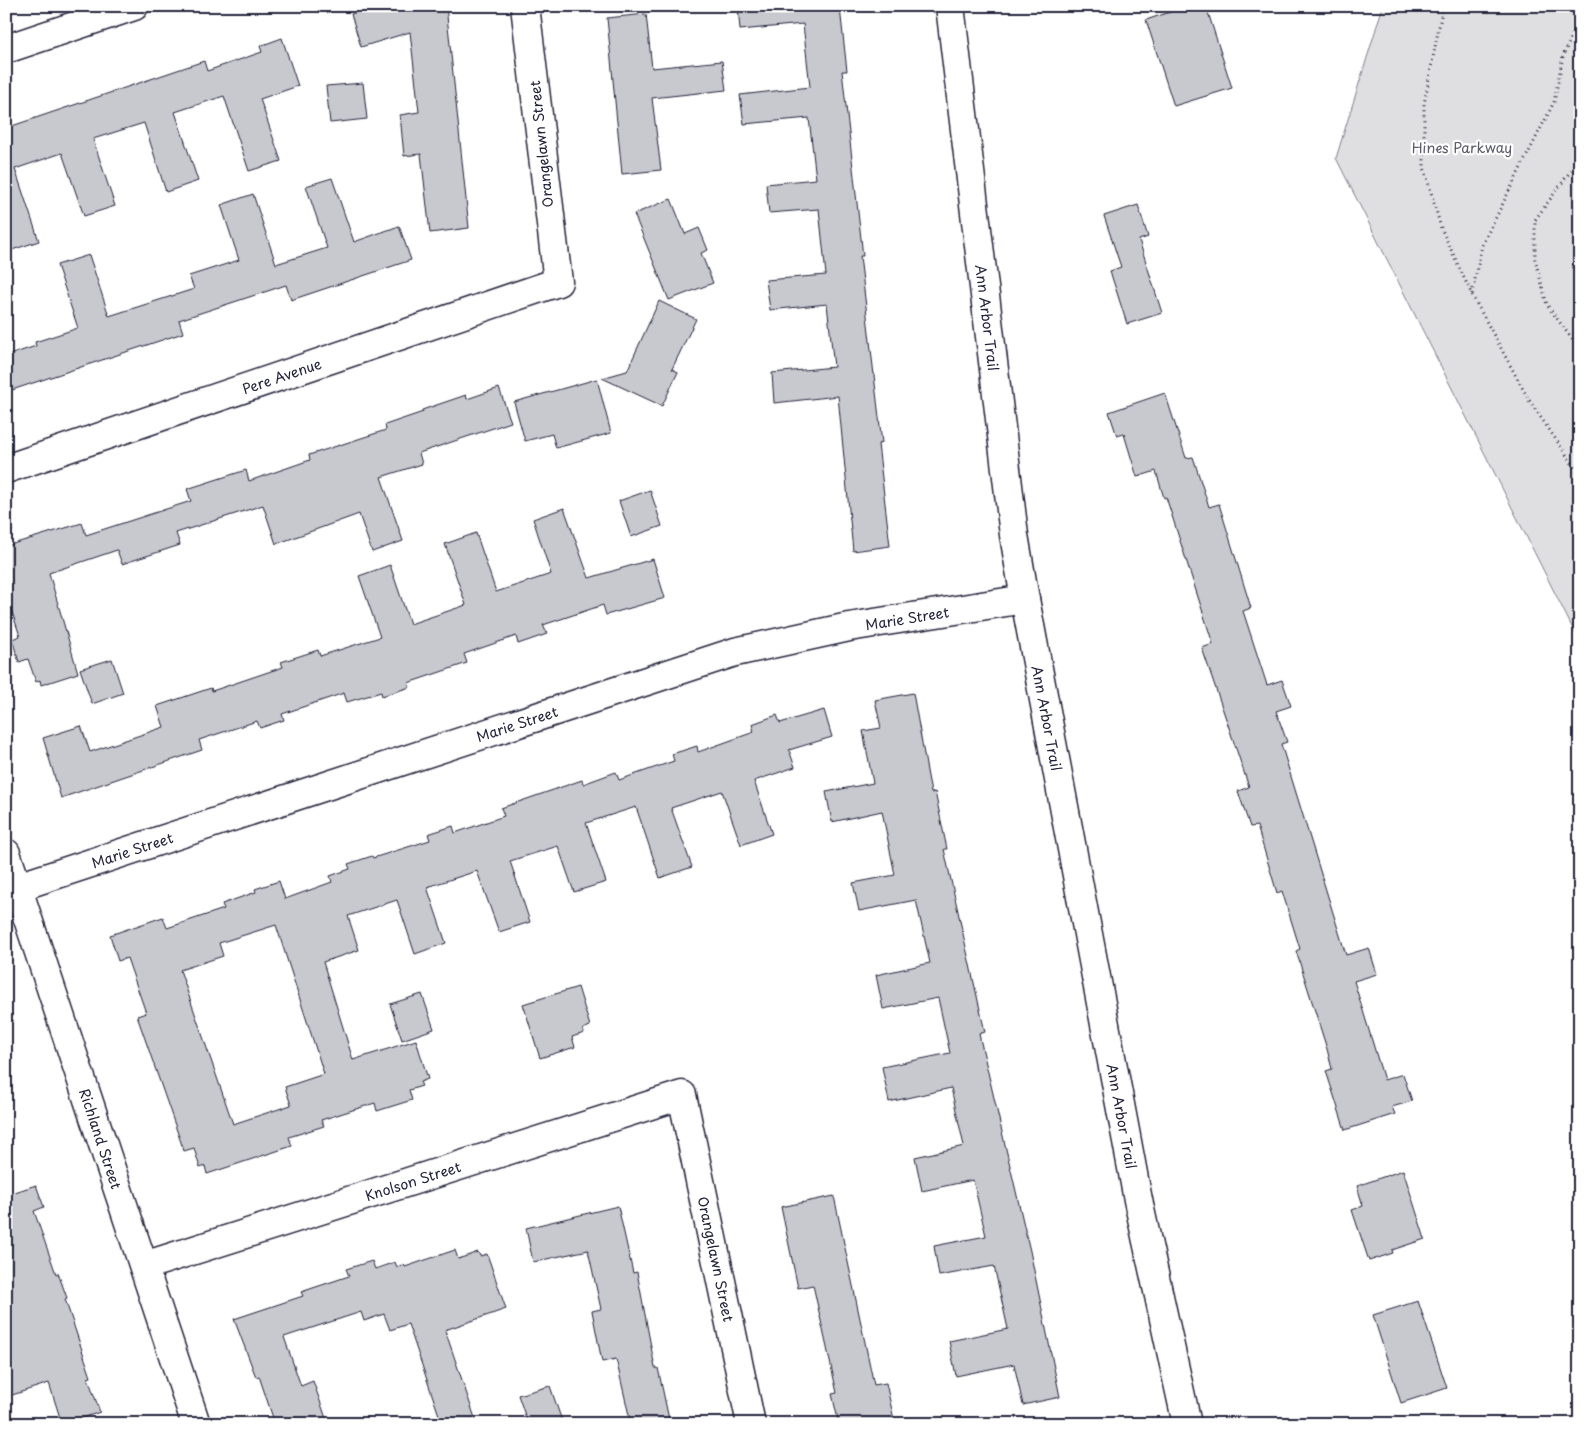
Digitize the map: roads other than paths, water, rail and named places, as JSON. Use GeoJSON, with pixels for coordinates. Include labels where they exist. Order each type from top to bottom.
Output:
{"type":"FeatureCollection","features":[{"type":"Feature","properties":{"kind":"street"},"geometry":{"type":"LineString","coordinates":[[6,49],[134,6]]}},
{"type":"Feature","properties":{"kind":"street","name":"Orangelawn Street"},"geometry":{"type":"LineString","coordinates":[[525,6],[558,282]]}},
{"type":"Feature","properties":{"kind":"street","name":"Ann Arbor Trail"},"geometry":{"type":"LineString","coordinates":[[950,6],[1013,525],[1025,599],[1138,1200],[1188,1424]]}},
{"type":"Feature","properties":{"kind":"street","name":"Pere Avenue"},"geometry":{"type":"LineString","coordinates":[[6,469],[558,282]]}},
{"type":"Feature","properties":{"kind":"street","name":"Marie Street"},"geometry":{"type":"LineString","coordinates":[[18,888],[735,652],[849,627],[1025,599]]}},
{"type":"Feature","properties":{"kind":"street","name":"Richland Street"},"geometry":{"type":"LineString","coordinates":[[6,853],[196,1424]]}},
{"type":"Feature","properties":{"kind":"street","name":"Orangelawn Street"},"geometry":{"type":"LineString","coordinates":[[682,1096],[751,1424]]}},
{"type":"Feature","properties":{"kind":"street","name":"Knolson Street"},"geometry":{"type":"LineString","coordinates":[[144,1266],[682,1096]]}},
{"type":"Feature","properties":{"kind":"park label","name":"Hines Parkway"},"geometry":{"type":"Point","coordinates":[1462,147]}}]}
